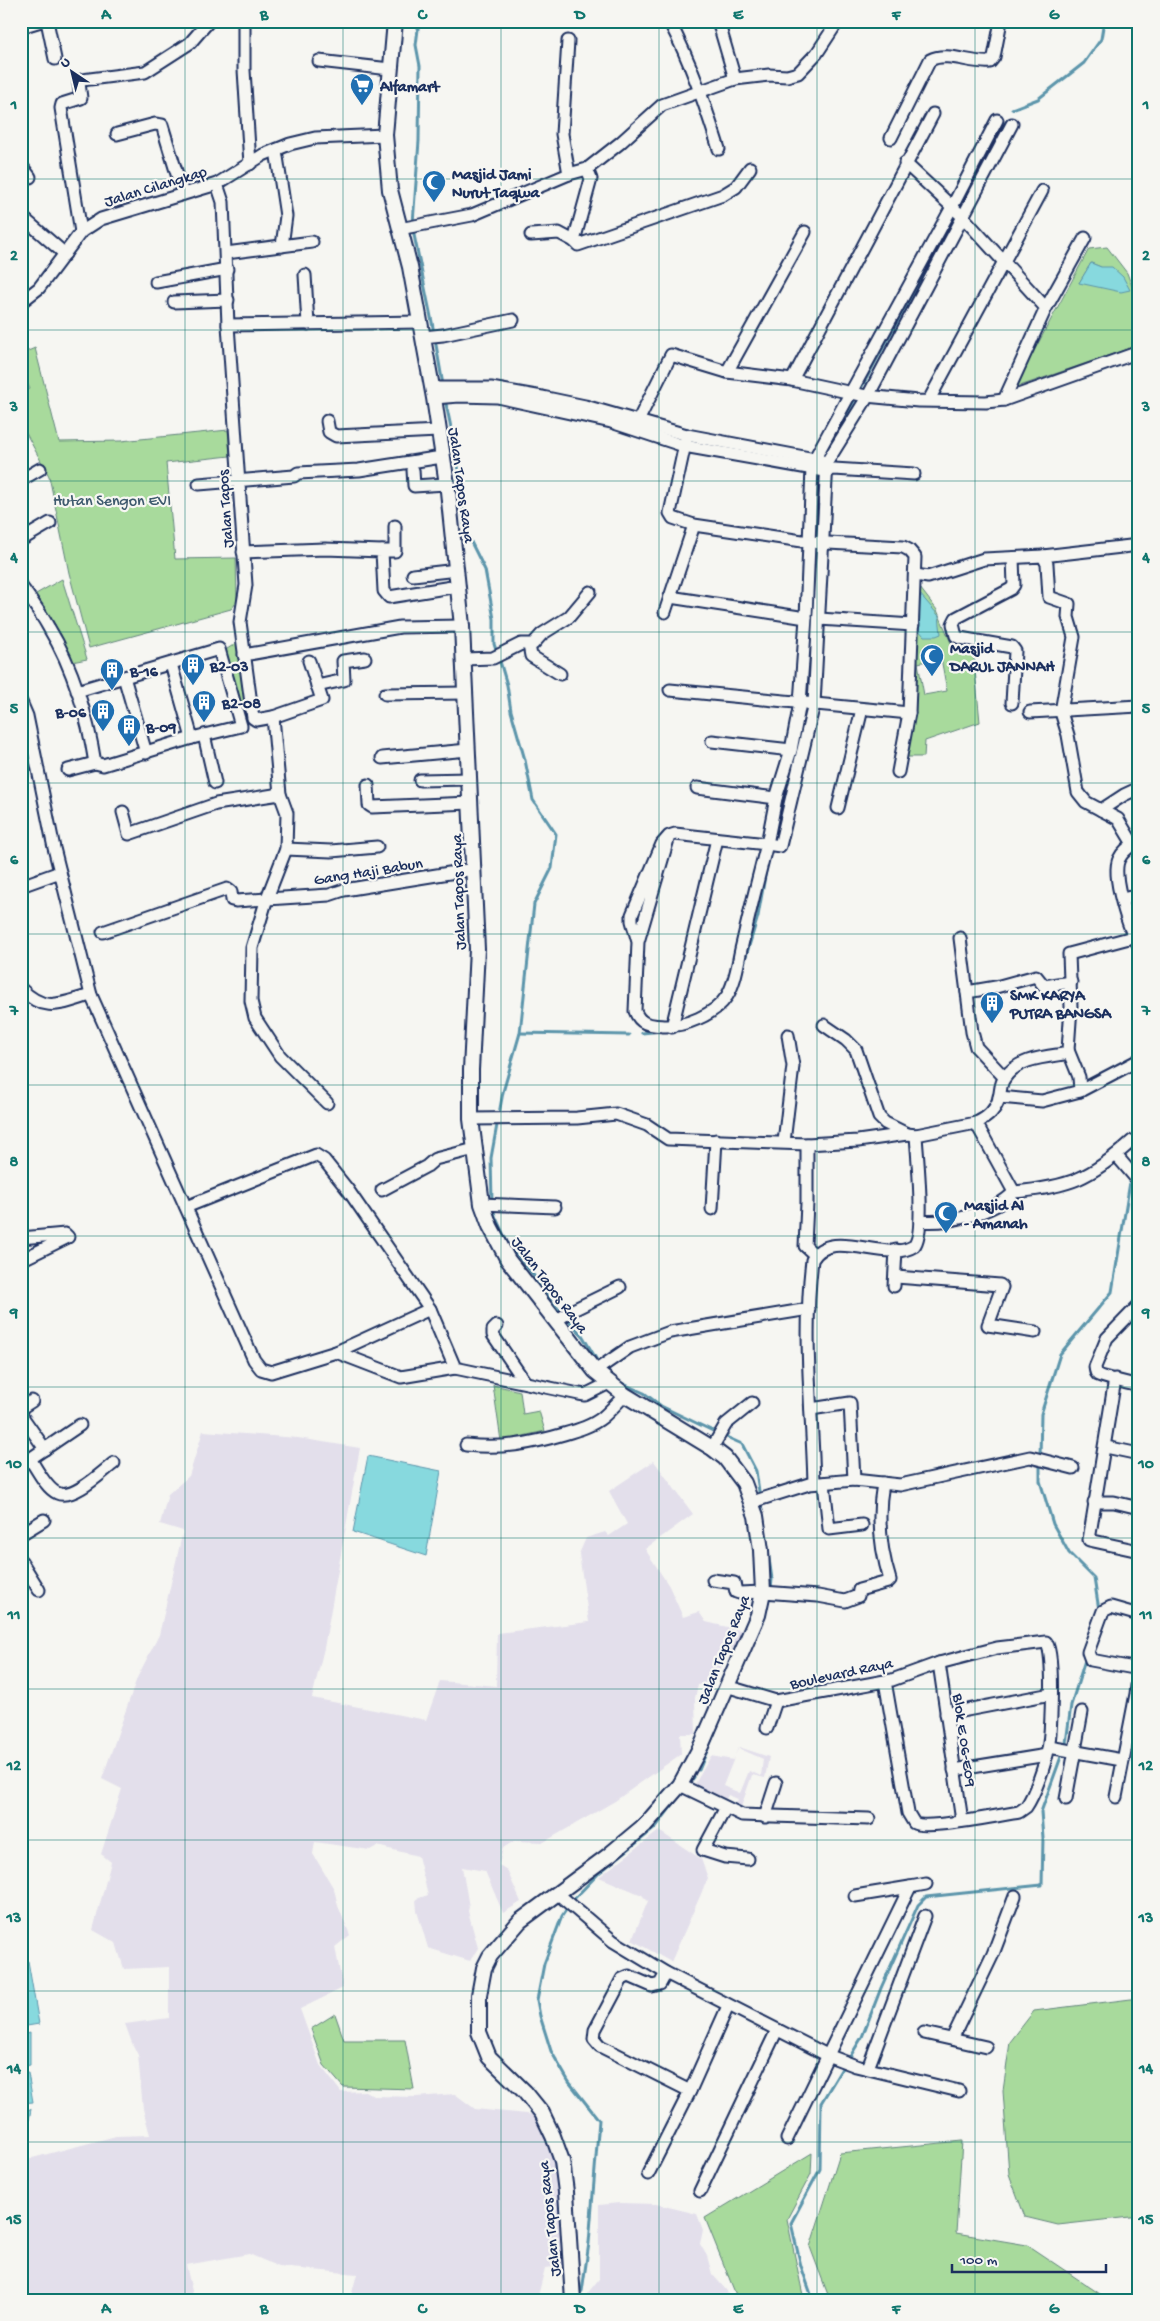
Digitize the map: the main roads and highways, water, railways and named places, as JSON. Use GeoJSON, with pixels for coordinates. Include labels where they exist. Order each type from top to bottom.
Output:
{"type":"FeatureCollection","features":[{"type":"Feature","properties":{"kind":"main road","name":"Jalan Tapos Raya"},"geometry":{"type":"LineString","coordinates":[[395,21],[385,135],[390,190],[407,229],[410,267],[420,322],[433,336],[446,392],[438,431],[457,570],[462,626],[477,949],[471,1070],[472,1119],[475,1149],[490,1204],[490,1226],[508,1260],[558,1320],[595,1371],[625,1395],[714,1443],[734,1469],[754,1502],[769,1592],[758,1615],[730,1688],[701,1746],[685,1788],[645,1826],[561,1897],[520,1921],[490,1956],[484,1968],[479,1995],[479,2032],[489,2058],[525,2092],[542,2113],[562,2161],[573,2296]]}},
{"type":"Feature","properties":{"kind":"water"},"geometry":{"type":"Polygon","coordinates":[[[1091,263],[1101,267],[1112,267],[1123,277],[1130,290],[1121,292],[1079,283],[1091,263]]]}},
{"type":"Feature","properties":{"kind":"water"},"geometry":{"type":"Polygon","coordinates":[[[919,593],[939,616],[941,634],[924,636],[916,627],[919,593]]]}},
{"type":"Feature","properties":{"kind":"water"},"geometry":{"type":"Polygon","coordinates":[[[368,1456],[441,1471],[426,1556],[353,1532],[368,1456]]]}},
{"type":"Feature","properties":{"kind":"water"},"geometry":{"type":"Polygon","coordinates":[[[28,1961],[39,2024],[21,2027],[21,1962],[28,1961]]]}},
{"type":"Feature","properties":{"kind":"water"},"geometry":{"type":"Polygon","coordinates":[[[30,2033],[30,2065],[21,2067],[21,2035],[30,2033]]]}},
{"type":"Feature","properties":{"kind":"water"},"geometry":{"type":"Polygon","coordinates":[[[28,2073],[33,2102],[21,2103],[21,2074],[28,2073]]]}},
{"type":"Feature","properties":{"kind":"water"},"geometry":{"type":"Polygon","coordinates":[[[31,2109],[26,2138],[21,2139],[21,2111],[31,2109]]]}},
{"type":"Feature","properties":{"kind":"waterway"},"geometry":{"type":"LineString","coordinates":[[413,223],[419,141],[420,66],[416,45],[419,21]]}},
{"type":"Feature","properties":{"kind":"waterway"},"geometry":{"type":"LineString","coordinates":[[1012,109],[1038,99],[1084,63],[1101,39],[1104,21]]}},
{"type":"Feature","properties":{"kind":"waterway"},"geometry":{"type":"LineString","coordinates":[[823,458],[1006,122]]}},
{"type":"Feature","properties":{"kind":"waterway"},"geometry":{"type":"LineString","coordinates":[[413,230],[443,385]]}},
{"type":"Feature","properties":{"kind":"waterway"},"geometry":{"type":"LineString","coordinates":[[445,399],[457,456],[465,530],[485,570],[494,619],[494,644],[497,653]]}},
{"type":"Feature","properties":{"kind":"waterway"},"geometry":{"type":"LineString","coordinates":[[812,644],[814,555]]}},
{"type":"Feature","properties":{"kind":"waterway"},"geometry":{"type":"LineString","coordinates":[[492,1201],[491,1158],[503,1092],[520,1033],[534,904],[552,868],[556,834],[533,800],[525,760],[499,658]]}},
{"type":"Feature","properties":{"kind":"waterway"},"geometry":{"type":"LineString","coordinates":[[802,721],[810,688]]}},
{"type":"Feature","properties":{"kind":"waterway"},"geometry":{"type":"LineString","coordinates":[[773,840],[787,783]]}},
{"type":"Feature","properties":{"kind":"waterway"},"geometry":{"type":"LineString","coordinates":[[743,966],[758,916],[767,865]]}},
{"type":"Feature","properties":{"kind":"waterway"},"geometry":{"type":"LineString","coordinates":[[642,1033],[663,1031]]}},
{"type":"Feature","properties":{"kind":"waterway"},"geometry":{"type":"LineString","coordinates":[[520,1033],[629,1035]]}},
{"type":"Feature","properties":{"kind":"waterway"},"geometry":{"type":"LineString","coordinates":[[1040,1457],[1041,1414],[1060,1354],[1112,1292],[1130,1182],[1139,1166]]}},
{"type":"Feature","properties":{"kind":"waterway"},"geometry":{"type":"LineString","coordinates":[[493,1207],[507,1242],[542,1286],[552,1302],[582,1335],[598,1362]]}},
{"type":"Feature","properties":{"kind":"waterway"},"geometry":{"type":"LineString","coordinates":[[605,1369],[617,1381],[644,1393],[661,1406],[717,1433]]}},
{"type":"Feature","properties":{"kind":"waterway"},"geometry":{"type":"LineString","coordinates":[[722,1435],[742,1444],[756,1471],[772,1579],[771,1589]]}},
{"type":"Feature","properties":{"kind":"waterway"},"geometry":{"type":"LineString","coordinates":[[1040,1463],[1040,1481],[1053,1524],[1069,1553],[1094,1578],[1099,1610]]}},
{"type":"Feature","properties":{"kind":"waterway"},"geometry":{"type":"LineString","coordinates":[[766,1608],[770,1595]]}},
{"type":"Feature","properties":{"kind":"waterway"},"geometry":{"type":"LineString","coordinates":[[848,2060],[862,2037],[881,1988],[918,1905],[926,1897],[1042,1885],[1043,1838],[1041,1812],[1066,1743],[1071,1705],[1086,1657]]}},
{"type":"Feature","properties":{"kind":"waterway"},"geometry":{"type":"LineString","coordinates":[[699,1770],[722,1715]]}},
{"type":"Feature","properties":{"kind":"waterway"},"geometry":{"type":"LineString","coordinates":[[687,1786],[694,1777]]}},
{"type":"Feature","properties":{"kind":"waterway"},"geometry":{"type":"LineString","coordinates":[[578,2295],[582,2291],[589,2243],[599,2120],[569,2082],[551,2051],[537,2000],[544,1964],[562,1916],[572,1901],[600,1872],[655,1828],[680,1795]]}},
{"type":"Feature","properties":{"kind":"waterway"},"geometry":{"type":"LineString","coordinates":[[813,2300],[801,2266],[791,2223],[820,2169],[821,2103],[844,2065]]}},
{"type":"Feature","properties":{"kind":"place","name":"Alfamart"},"geometry":{"type":"Point","coordinates":[362,106]}},
{"type":"Feature","properties":{"kind":"place","name":"Masjid Jami Nurut Taqwa"},"geometry":{"type":"Point","coordinates":[434,203]}},
{"type":"Feature","properties":{"kind":"place","name":"Masjid DARUL JANNAH"},"geometry":{"type":"Point","coordinates":[932,677]}},
{"type":"Feature","properties":{"kind":"place","name":"B2-03"},"geometry":{"type":"Point","coordinates":[193,686]}},
{"type":"Feature","properties":{"kind":"place","name":"B-16"},"geometry":{"type":"Point","coordinates":[112,691]}},
{"type":"Feature","properties":{"kind":"place","name":"B2-08"},"geometry":{"type":"Point","coordinates":[204,723]}},
{"type":"Feature","properties":{"kind":"place","name":"B-06"},"geometry":{"type":"Point","coordinates":[103,732]}},
{"type":"Feature","properties":{"kind":"place","name":"B-09"},"geometry":{"type":"Point","coordinates":[129,747]}},
{"type":"Feature","properties":{"kind":"place","name":"SMK KARYA PUTRA BANGSA"},"geometry":{"type":"Point","coordinates":[992,1024]}},
{"type":"Feature","properties":{"kind":"place","name":"Masjid Al - Amanah"},"geometry":{"type":"Point","coordinates":[946,1234]}},
{"type":"Feature","properties":{"kind":"park label","name":"Hutan Sengon EVI"},"geometry":{"type":"Point","coordinates":[112,499]}}]}
